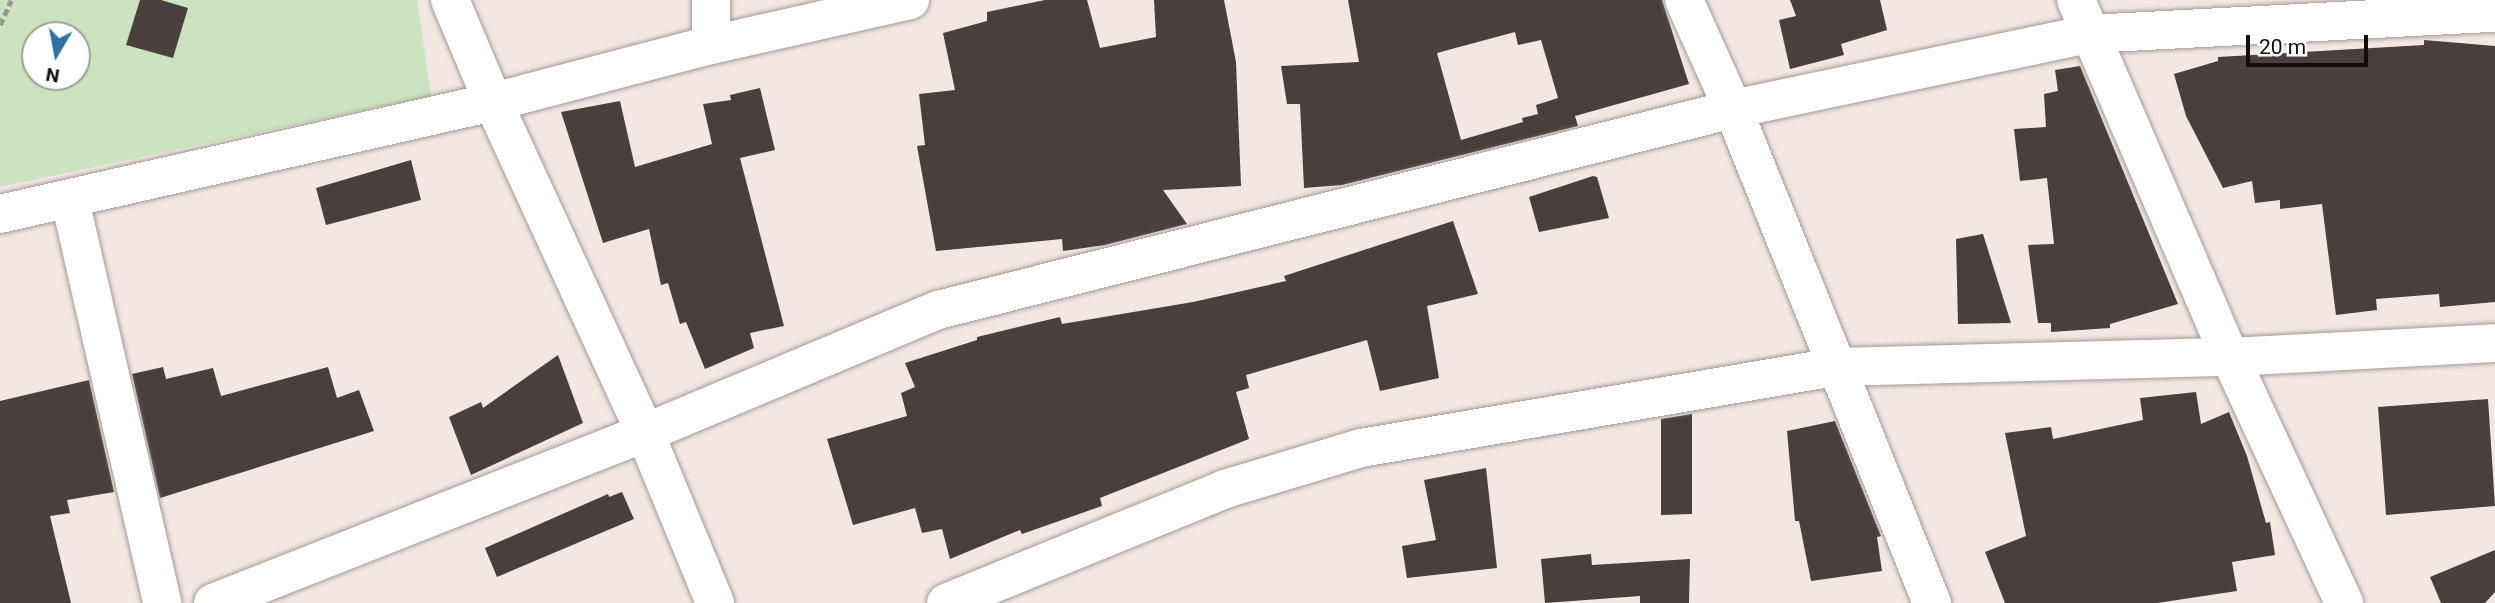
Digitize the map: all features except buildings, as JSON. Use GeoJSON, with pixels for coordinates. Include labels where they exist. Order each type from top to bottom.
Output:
{"type":"FeatureCollection","features":[{"type":"Feature","properties":{"kind":"street"},"geometry":{"type":"LineString","coordinates":[[450,0],[493,102],[645,433],[715,603]]}},
{"type":"Feature","properties":{"kind":"street"},"geometry":{"type":"LineString","coordinates":[[711,0],[711,45]]}},
{"type":"Feature","properties":{"kind":"street"},"geometry":{"type":"LineString","coordinates":[[0,214],[493,102],[711,45],[910,0]]}},
{"type":"Feature","properties":{"kind":"street"},"geometry":{"type":"LineString","coordinates":[[1684,0],[1733,109],[1932,603]]}},
{"type":"Feature","properties":{"kind":"street"},"geometry":{"type":"LineString","coordinates":[[213,603],[645,433],[938,310],[1733,109],[2082,17],[2495,13]]}},
{"type":"Feature","properties":{"kind":"street"},"geometry":{"type":"LineString","coordinates":[[2082,17],[2230,357],[2344,603]]}},
{"type":"Feature","properties":{"kind":"street"},"geometry":{"type":"LineString","coordinates":[[70,200],[162,603]]}},
{"type":"Feature","properties":{"kind":"street"},"geometry":{"type":"LineString","coordinates":[[946,603],[1225,489],[1360,448],[1836,367],[2230,357],[2495,343]]}},
{"type":"Feature","properties":{"kind":"path"},"geometry":{"type":"LineString","coordinates":[[0,25],[11,0]]}},
{"type":"Feature","properties":{"kind":"green space"},"geometry":{"type":"Polygon","coordinates":[[[0,0],[417,0],[431,96],[0,187],[0,0]]]}}]}
